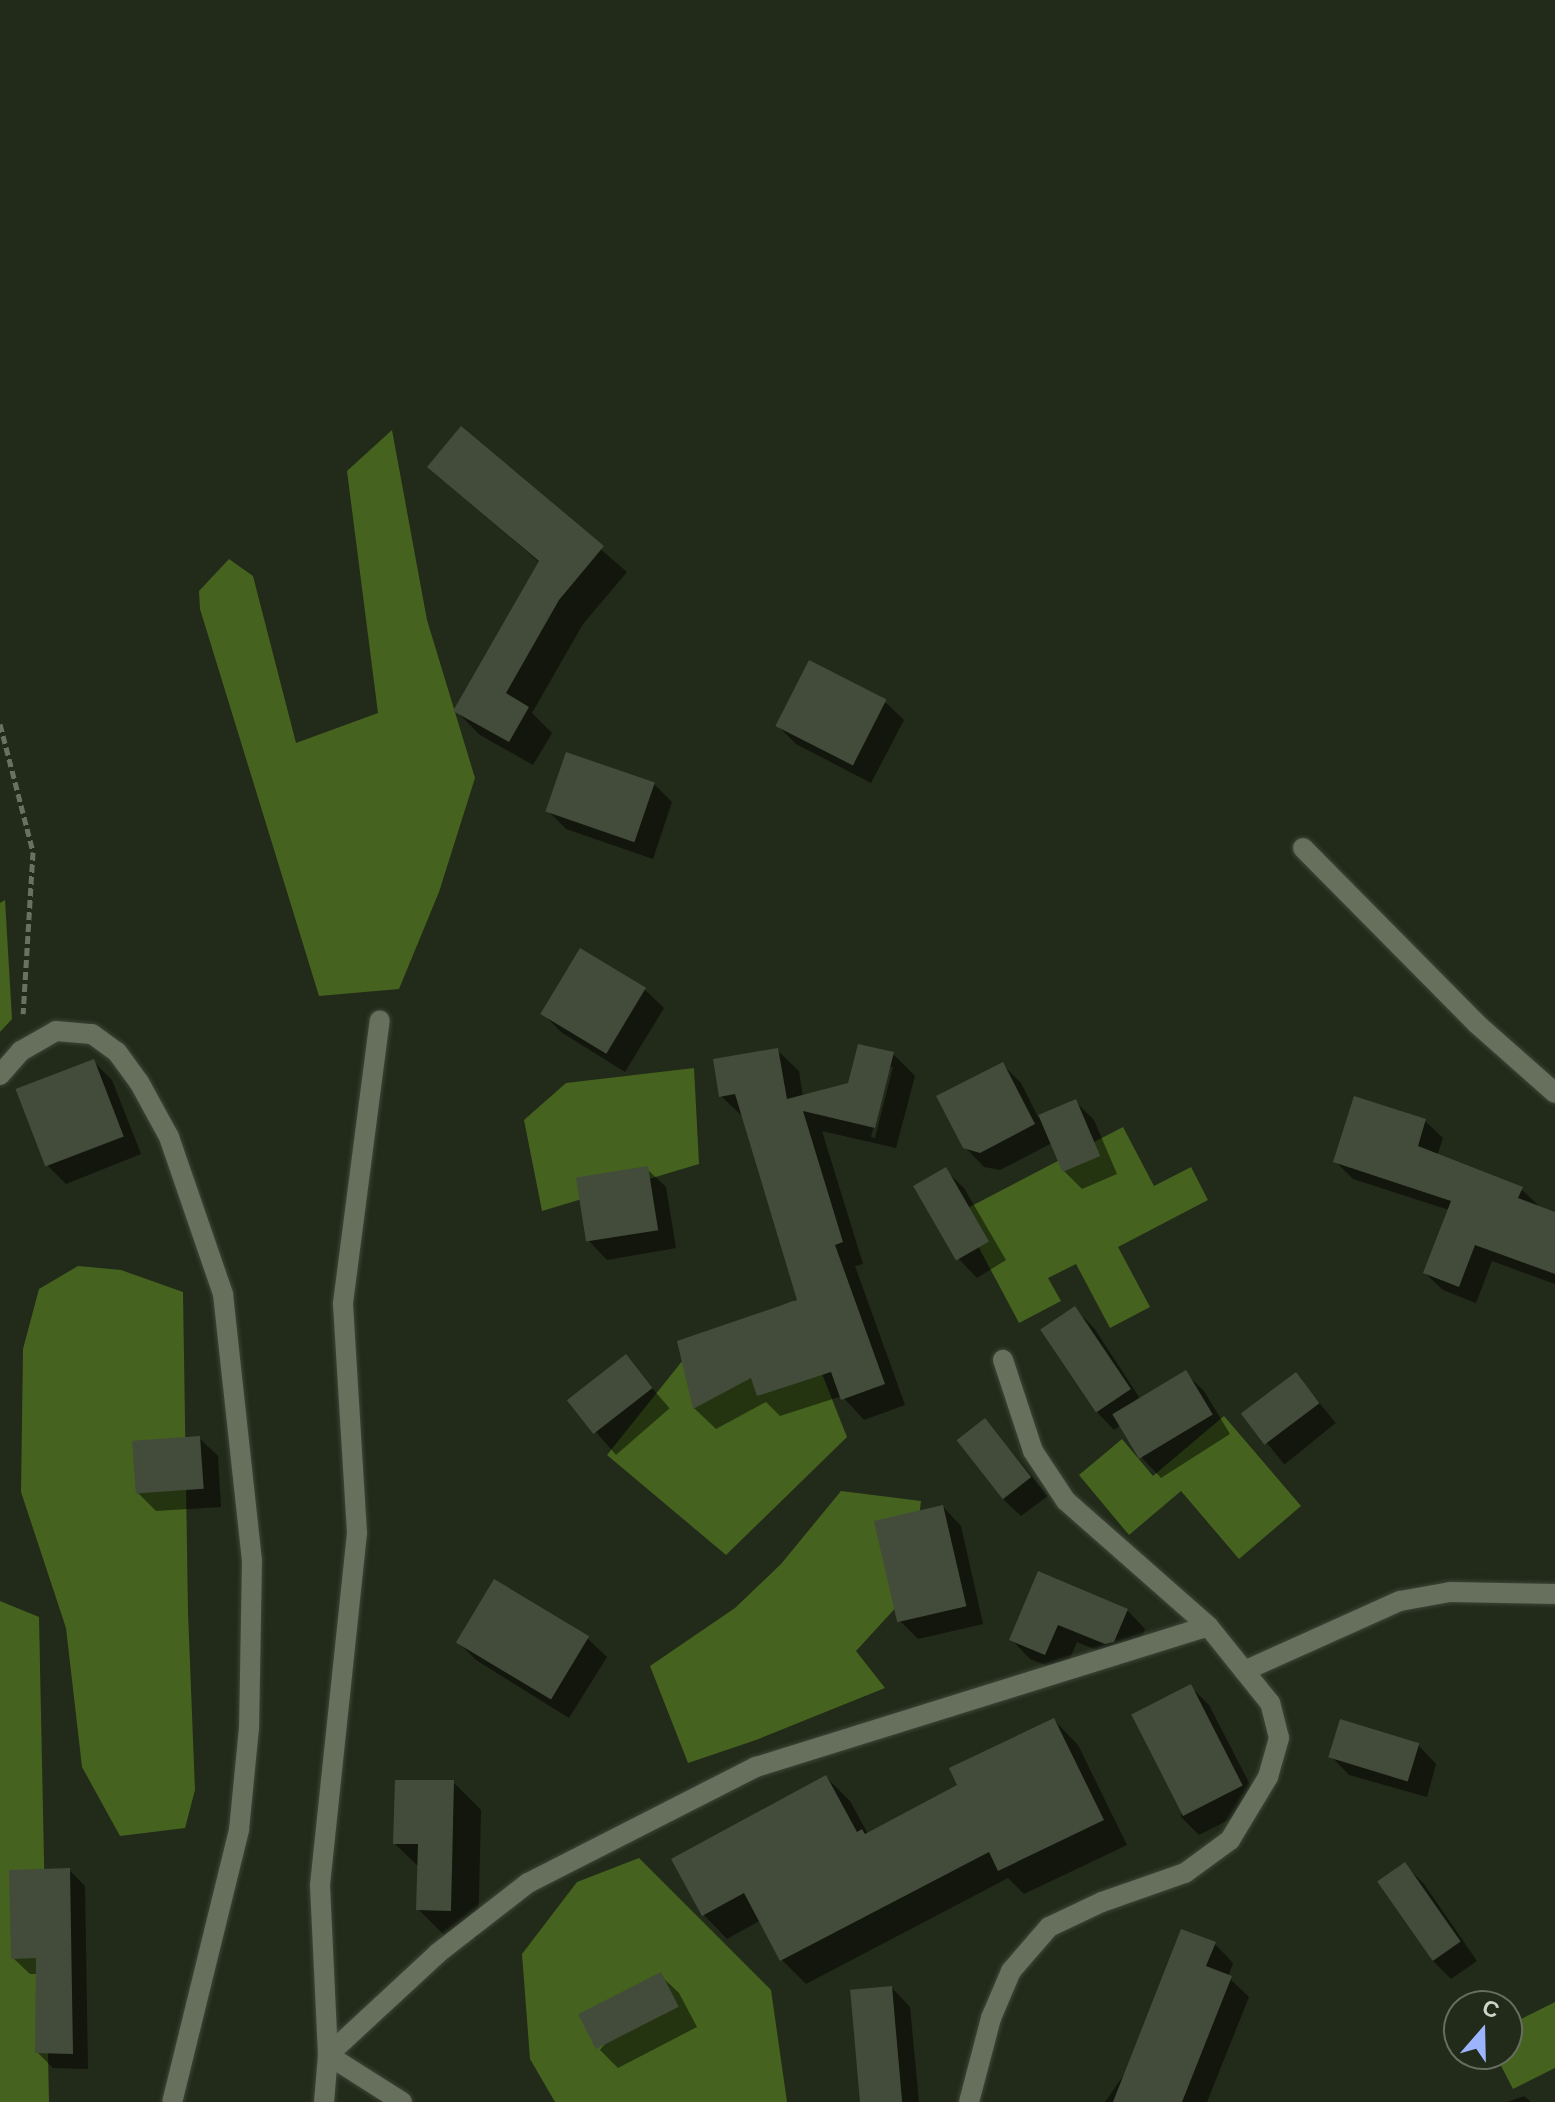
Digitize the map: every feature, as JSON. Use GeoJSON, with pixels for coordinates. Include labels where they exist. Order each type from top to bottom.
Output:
{"type":"FeatureCollection","features":[{"type":"Feature","properties":{"kind":"lane"},"geometry":{"type":"LineString","coordinates":[[1303,848],[1477,1024],[1555,1093]]}},
{"type":"Feature","properties":{"kind":"lane"},"geometry":{"type":"LineString","coordinates":[[324,2102],[328,2055],[320,1885],[357,1533],[343,1303],[380,1020]]}},
{"type":"Feature","properties":{"kind":"lane"},"geometry":{"type":"LineString","coordinates":[[0,1075],[21,1051],[56,1031],[92,1034],[117,1052],[139,1082],[169,1137],[223,1294],[252,1560],[249,1728],[239,1830],[172,2102]]}},
{"type":"Feature","properties":{"kind":"lane"},"geometry":{"type":"LineString","coordinates":[[969,2102],[991,2018],[1011,1971],[1049,1927],[1102,1902],[1185,1873],[1230,1840],[1268,1777],[1279,1738],[1270,1703],[1208,1626],[1066,1501],[1033,1451],[1003,1360]]}},
{"type":"Feature","properties":{"kind":"lane"},"geometry":{"type":"LineString","coordinates":[[1244,1671],[1400,1601],[1450,1592],[1555,1594]]}},
{"type":"Feature","properties":{"kind":"lane"},"geometry":{"type":"LineString","coordinates":[[328,2055],[438,1953],[528,1883],[756,1767],[1208,1626]]}},
{"type":"Feature","properties":{"kind":"lane"},"geometry":{"type":"LineString","coordinates":[[328,2055],[402,2102]]}},
{"type":"Feature","properties":{"kind":"path"},"geometry":{"type":"LineString","coordinates":[[0,724],[33,852],[21,1051]]}},
{"type":"Feature","properties":{"kind":"green space"},"geometry":{"type":"Polygon","coordinates":[[[392,430],[427,620],[475,778],[439,892],[399,989],[319,996],[200,609],[199,591],[229,559],[253,576],[296,743],[378,713],[347,471],[392,430]]]}},
{"type":"Feature","properties":{"kind":"green space"},"geometry":{"type":"Polygon","coordinates":[[[5,900],[12,1019],[0,1032],[0,903],[5,900]]]}},
{"type":"Feature","properties":{"kind":"green space"},"geometry":{"type":"Polygon","coordinates":[[[694,1068],[699,1164],[542,1211],[524,1120],[566,1083],[694,1068]]]}},
{"type":"Feature","properties":{"kind":"green space"},"geometry":{"type":"Polygon","coordinates":[[[1123,1127],[1154,1186],[1191,1167],[1208,1200],[1118,1247],[1150,1307],[1110,1328],[1076,1264],[1048,1278],[1061,1301],[1019,1323],[960,1212],[1123,1127]]]}},
{"type":"Feature","properties":{"kind":"green space"},"geometry":{"type":"Polygon","coordinates":[[[78,1266],[121,1270],[183,1292],[188,1612],[195,1790],[185,1828],[120,1836],[82,1767],[66,1628],[21,1492],[23,1349],[39,1289],[78,1266]]]}},
{"type":"Feature","properties":{"kind":"green space"},"geometry":{"type":"Polygon","coordinates":[[[793,1301],[847,1437],[726,1555],[607,1455],[699,1340],[793,1301]]]}},
{"type":"Feature","properties":{"kind":"green space"},"geometry":{"type":"Polygon","coordinates":[[[1224,1416],[1301,1506],[1239,1559],[1181,1491],[1129,1535],[1079,1475],[1122,1439],[1153,1476],[1224,1416]]]}},
{"type":"Feature","properties":{"kind":"green space"},"geometry":{"type":"Polygon","coordinates":[[[841,1491],[921,1501],[911,1591],[856,1651],[885,1688],[756,1740],[688,1763],[650,1666],[735,1608],[781,1564],[841,1491]]]}},
{"type":"Feature","properties":{"kind":"green space"},"geometry":{"type":"Polygon","coordinates":[[[0,1601],[39,1617],[49,2102],[0,2102],[0,1601]]]}},
{"type":"Feature","properties":{"kind":"green space"},"geometry":{"type":"Polygon","coordinates":[[[639,1858],[771,1990],[787,2102],[555,2102],[530,2059],[522,1954],[577,1882],[639,1858]]]}},
{"type":"Feature","properties":{"kind":"green space"},"geometry":{"type":"Polygon","coordinates":[[[1555,2002],[1555,2068],[1513,2089],[1503,2070],[1523,2070],[1523,2018],[1555,2002]]]}},
{"type":"Feature","properties":{"kind":"building"},"geometry":{"type":"Polygon","coordinates":[[[461,426],[604,546],[559,600],[506,693],[529,707],[509,742],[453,711],[539,561],[427,467],[461,426]]]}},
{"type":"Feature","properties":{"kind":"building"},"geometry":{"type":"Polygon","coordinates":[[[809,660],[887,699],[853,765],[775,726],[809,660]]]}},
{"type":"Feature","properties":{"kind":"building"},"geometry":{"type":"Polygon","coordinates":[[[566,752],[655,783],[634,842],[545,812],[566,752]]]}},
{"type":"Feature","properties":{"kind":"building"},"geometry":{"type":"Polygon","coordinates":[[[580,948],[646,988],[606,1054],[540,1014],[580,948]]]}},
{"type":"Feature","properties":{"kind":"building"},"geometry":{"type":"Polygon","coordinates":[[[858,1044],[894,1052],[875,1128],[803,1111],[843,1242],[835,1245],[885,1384],[841,1400],[831,1372],[757,1396],[751,1378],[693,1409],[677,1341],[797,1300],[735,1094],[719,1097],[713,1059],[778,1048],[787,1099],[848,1083],[858,1044]]]}},
{"type":"Feature","properties":{"kind":"building"},"geometry":{"type":"Polygon","coordinates":[[[94,1059],[124,1136],[45,1167],[16,1089],[94,1059]]]}},
{"type":"Feature","properties":{"kind":"building"},"geometry":{"type":"Polygon","coordinates":[[[1003,1062],[1035,1124],[980,1153],[963,1148],[936,1096],[1003,1062]]]}},
{"type":"Feature","properties":{"kind":"building"},"geometry":{"type":"Polygon","coordinates":[[[1354,1096],[1426,1119],[1418,1146],[1523,1187],[1518,1198],[1555,1212],[1555,1274],[1475,1245],[1459,1287],[1423,1273],[1451,1201],[1333,1162],[1354,1096]]]}},
{"type":"Feature","properties":{"kind":"building"},"geometry":{"type":"Polygon","coordinates":[[[1076,1099],[1100,1156],[1062,1172],[1038,1115],[1076,1099]]]}},
{"type":"Feature","properties":{"kind":"building"},"geometry":{"type":"Polygon","coordinates":[[[648,1166],[658,1230],[586,1242],[576,1177],[648,1166]]]}},
{"type":"Feature","properties":{"kind":"building"},"geometry":{"type":"Polygon","coordinates":[[[946,1167],[989,1241],[956,1260],[913,1186],[946,1167]]]}},
{"type":"Feature","properties":{"kind":"building"},"geometry":{"type":"Polygon","coordinates":[[[1075,1306],[1131,1389],[1096,1412],[1040,1329],[1075,1306]]]}},
{"type":"Feature","properties":{"kind":"building"},"geometry":{"type":"Polygon","coordinates":[[[626,1354],[652,1388],[593,1434],[567,1400],[626,1354]]]}},
{"type":"Feature","properties":{"kind":"building"},"geometry":{"type":"Polygon","coordinates":[[[1186,1370],[1213,1415],[1139,1459],[1112,1414],[1186,1370]]]}},
{"type":"Feature","properties":{"kind":"building"},"geometry":{"type":"Polygon","coordinates":[[[1296,1372],[1319,1403],[1264,1445],[1241,1414],[1296,1372]]]}},
{"type":"Feature","properties":{"kind":"building"},"geometry":{"type":"Polygon","coordinates":[[[985,1418],[1031,1477],[1003,1499],[957,1440],[985,1418]]]}},
{"type":"Feature","properties":{"kind":"building"},"geometry":{"type":"Polygon","coordinates":[[[200,1436],[204,1489],[136,1494],[132,1441],[200,1436]]]}},
{"type":"Feature","properties":{"kind":"building"},"geometry":{"type":"Polygon","coordinates":[[[943,1505],[966,1606],[897,1622],[874,1521],[943,1505]]]}},
{"type":"Feature","properties":{"kind":"building"},"geometry":{"type":"Polygon","coordinates":[[[1038,1571],[1128,1609],[1114,1642],[1105,1644],[1058,1625],[1045,1655],[1009,1640],[1038,1571]]]}},
{"type":"Feature","properties":{"kind":"building"},"geometry":{"type":"Polygon","coordinates":[[[494,1579],[589,1636],[551,1700],[456,1642],[494,1579]]]}},
{"type":"Feature","properties":{"kind":"building"},"geometry":{"type":"Polygon","coordinates":[[[1191,1684],[1243,1786],[1183,1816],[1131,1714],[1191,1684]]]}},
{"type":"Feature","properties":{"kind":"building"},"geometry":{"type":"Polygon","coordinates":[[[1054,1718],[1104,1820],[998,1871],[989,1852],[780,1961],[744,1893],[702,1916],[671,1859],[826,1775],[857,1832],[862,1829],[865,1834],[957,1785],[949,1768],[1054,1718]]]}},
{"type":"Feature","properties":{"kind":"building"},"geometry":{"type":"Polygon","coordinates":[[[1340,1719],[1419,1743],[1408,1782],[1328,1757],[1340,1719]]]}},
{"type":"Feature","properties":{"kind":"building"},"geometry":{"type":"Polygon","coordinates":[[[395,1780],[454,1780],[451,1911],[416,1910],[418,1844],[393,1844],[395,1780]]]}},
{"type":"Feature","properties":{"kind":"building"},"geometry":{"type":"Polygon","coordinates":[[[1405,1862],[1461,1941],[1433,1961],[1377,1882],[1405,1862]]]}},
{"type":"Feature","properties":{"kind":"building"},"geometry":{"type":"Polygon","coordinates":[[[70,1868],[73,2054],[35,2053],[36,1958],[11,1959],[9,1870],[70,1868]]]}},
{"type":"Feature","properties":{"kind":"building"},"geometry":{"type":"Polygon","coordinates":[[[1181,1929],[1216,1942],[1206,1966],[1232,1976],[1182,2102],[1113,2102],[1181,1929]]]}},
{"type":"Feature","properties":{"kind":"building"},"geometry":{"type":"Polygon","coordinates":[[[661,1972],[679,2007],[596,2049],[578,2014],[661,1972]]]}},
{"type":"Feature","properties":{"kind":"building"},"geometry":{"type":"Polygon","coordinates":[[[892,1986],[902,2102],[860,2102],[850,1990],[892,1986]]]}}]}
